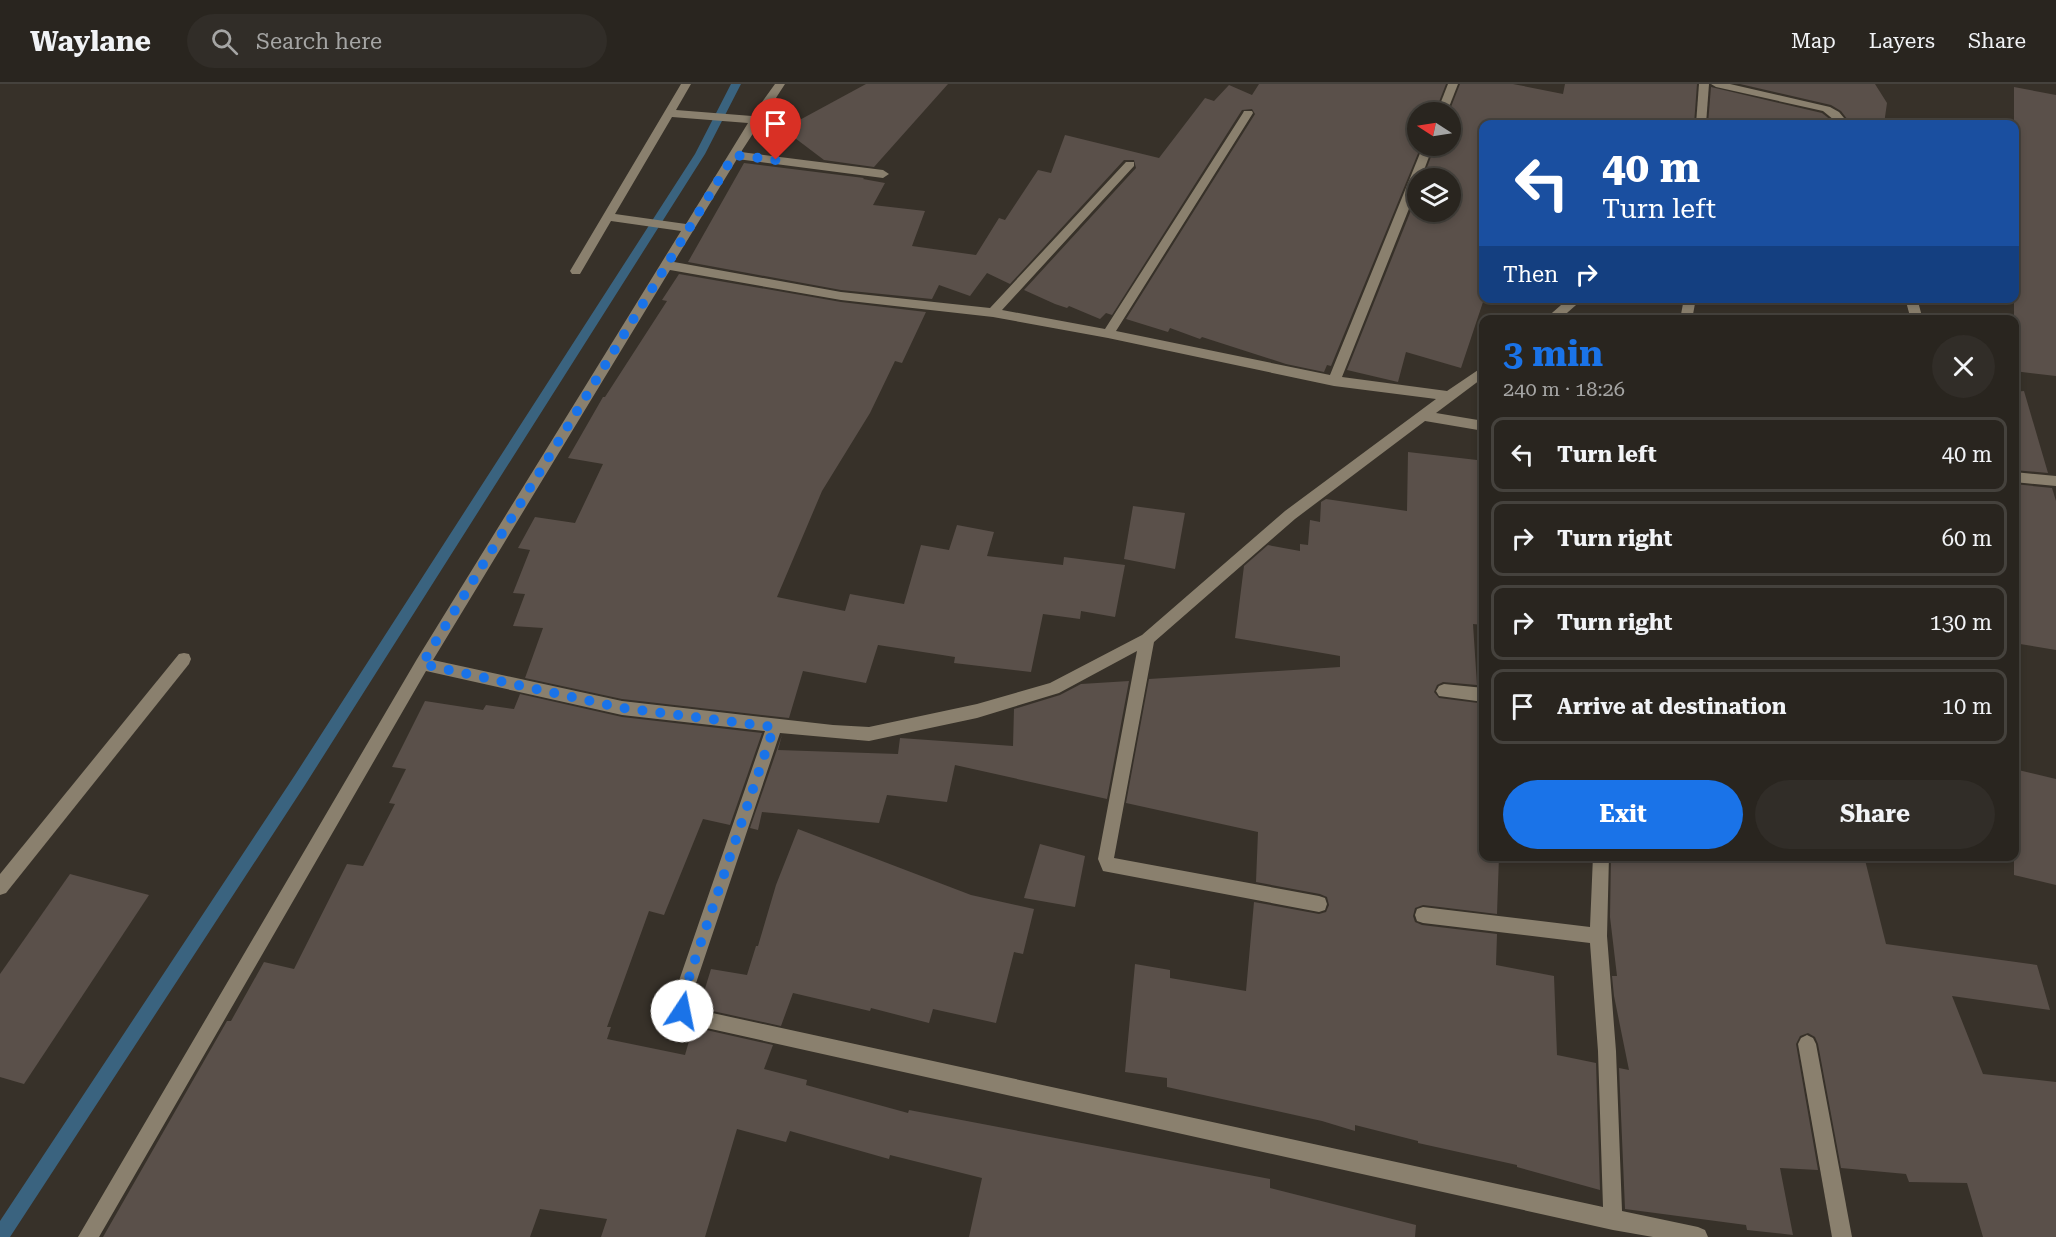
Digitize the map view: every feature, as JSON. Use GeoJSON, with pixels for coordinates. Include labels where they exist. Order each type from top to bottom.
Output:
{"type":"FeatureCollection","features":[{"type":"Feature","properties":{"kind":"street"},"geometry":{"type":"LineString","coordinates":[[576,271],[686,84]]}},
{"type":"Feature","properties":{"kind":"street"},"geometry":{"type":"LineString","coordinates":[[88,1237],[422,664],[754,120],[780,84]]}},
{"type":"Feature","properties":{"kind":"street"},"geometry":{"type":"LineString","coordinates":[[1446,102],[1453,84]]}},
{"type":"Feature","properties":{"kind":"street"},"geometry":{"type":"LineString","coordinates":[[1701,120],[1704,84]]}},
{"type":"Feature","properties":{"kind":"street"},"geometry":{"type":"LineString","coordinates":[[1716,84],[1826,109],[1840,120]]}},
{"type":"Feature","properties":{"kind":"street"},"geometry":{"type":"LineString","coordinates":[[669,113],[729,120],[754,120]]}},
{"type":"Feature","properties":{"kind":"street"},"geometry":{"type":"LineString","coordinates":[[1108,334],[1248,113]]}},
{"type":"Feature","properties":{"kind":"street"},"geometry":{"type":"LineString","coordinates":[[734,155],[882,174]]}},
{"type":"Feature","properties":{"kind":"street"},"geometry":{"type":"LineString","coordinates":[[1334,381],[1424,156]]}},
{"type":"Feature","properties":{"kind":"street"},"geometry":{"type":"LineString","coordinates":[[993,313],[1130,164]]}},
{"type":"Feature","properties":{"kind":"street"},"geometry":{"type":"LineString","coordinates":[[608,217],[690,228]]}},
{"type":"Feature","properties":{"kind":"street"},"geometry":{"type":"LineString","coordinates":[[666,265],[841,296],[993,313],[1108,334],[1334,381],[1448,396]]}},
{"type":"Feature","properties":{"kind":"street"},"geometry":{"type":"LineString","coordinates":[[1556,315],[1572,303]]}},
{"type":"Feature","properties":{"kind":"street"},"geometry":{"type":"LineString","coordinates":[[422,664],[622,708],[774,727],[869,734],[946,719],[1054,688],[1147,639],[1290,515],[1479,374]]}},
{"type":"Feature","properties":{"kind":"street"},"geometry":{"type":"LineString","coordinates":[[1424,416],[1479,425]]}},
{"type":"Feature","properties":{"kind":"street"},"geometry":{"type":"LineString","coordinates":[[2019,477],[2056,481]]}},
{"type":"Feature","properties":{"kind":"street"},"geometry":{"type":"LineString","coordinates":[[1147,639],[1106,859],[1110,865],[1319,904]]}},
{"type":"Feature","properties":{"kind":"street"},"geometry":{"type":"LineString","coordinates":[[0,887],[184,659]]}},
{"type":"Feature","properties":{"kind":"street"},"geometry":{"type":"LineString","coordinates":[[1444,690],[1479,694]]}},
{"type":"Feature","properties":{"kind":"street"},"geometry":{"type":"LineString","coordinates":[[774,727],[681,1001],[682,1011],[690,1017],[1698,1237]]}},
{"type":"Feature","properties":{"kind":"street"},"geometry":{"type":"LineString","coordinates":[[1601,861],[1598,936],[1607,1051],[1613,1220]]}},
{"type":"Feature","properties":{"kind":"street"},"geometry":{"type":"LineString","coordinates":[[1423,915],[1598,936]]}},
{"type":"Feature","properties":{"kind":"street"},"geometry":{"type":"LineString","coordinates":[[1807,1044],[1842,1237]]}},
{"type":"Feature","properties":{"kind":"building"},"geometry":{"type":"Polygon","coordinates":[[[866,84],[948,84],[874,167],[824,160],[783,129],[866,84]]]}},
{"type":"Feature","properties":{"kind":"building"},"geometry":{"type":"Polygon","coordinates":[[[1259,84],[1446,84],[1439,102],[1407,102],[1407,156],[1417,156],[1412,168],[1407,168],[1407,180],[1331,366],[1327,365],[1324,372],[1286,364],[1170,328],[1168,332],[1126,319],[1255,114],[1252,109],[1242,110],[1112,315],[1106,313],[1100,319],[1069,306],[1067,308],[1055,304],[1024,290],[1136,168],[1134,160],[1124,160],[1010,284],[987,273],[970,296],[939,285],[932,299],[841,290],[688,262],[744,163],[864,178],[885,183],[873,205],[925,211],[912,246],[976,255],[999,218],[1005,220],[1038,170],[1051,173],[1065,135],[1159,158],[1205,98],[1214,101],[1229,85],[1252,95],[1259,84]]]}},
{"type":"Feature","properties":{"kind":"building"},"geometry":{"type":"Polygon","coordinates":[[[1460,84],[1513,84],[1563,94],[1565,84],[1697,84],[1694,120],[1479,120],[1479,303],[1483,303],[1461,368],[1406,352],[1398,382],[1347,370],[1407,220],[1461,222],[1461,168],[1427,168],[1431,156],[1461,156],[1461,102],[1453,102],[1460,84]]]}},
{"type":"Feature","properties":{"kind":"building"},"geometry":{"type":"Polygon","coordinates":[[[1740,84],[1875,84],[1887,103],[1885,120],[1848,120],[1841,111],[1831,105],[1740,84]]]}},
{"type":"Feature","properties":{"kind":"building"},"geometry":{"type":"Polygon","coordinates":[[[1711,87],[1822,113],[1831,120],[1708,120],[1711,87]]]}},
{"type":"Feature","properties":{"kind":"building"},"geometry":{"type":"Polygon","coordinates":[[[2014,87],[2056,95],[2056,376],[2019,372],[2019,315],[2014,315],[2014,303],[2019,303],[2019,120],[2014,120],[2014,87]]]}},
{"type":"Feature","properties":{"kind":"building"},"geometry":{"type":"Polygon","coordinates":[[[679,274],[841,302],[926,312],[902,363],[895,361],[870,413],[822,491],[777,597],[845,611],[850,594],[904,604],[921,545],[949,550],[957,525],[994,532],[987,556],[1063,565],[1064,557],[1125,565],[1115,617],[1081,611],[1080,619],[1043,614],[1031,672],[954,663],[955,657],[878,645],[866,683],[803,671],[789,718],[622,699],[525,678],[543,628],[513,626],[525,594],[513,593],[530,550],[518,548],[535,517],[575,523],[603,464],[568,458],[603,397],[667,301],[662,300],[679,274]]]}},
{"type":"Feature","properties":{"kind":"building"},"geometry":{"type":"Polygon","coordinates":[[[2024,391],[2048,473],[2019,470],[2019,392],[2024,391]]]}},
{"type":"Feature","properties":{"kind":"building"},"geometry":{"type":"Polygon","coordinates":[[[1408,452],[1477,460],[1479,625],[1473,624],[1477,685],[1443,682],[1437,685],[1434,692],[1439,698],[1478,703],[1479,861],[1499,861],[1497,914],[1423,905],[1415,908],[1413,916],[1415,922],[1422,925],[1497,934],[1496,965],[1554,976],[1557,1055],[1596,1063],[1600,1190],[1517,1167],[1517,1165],[1418,1143],[1418,1141],[1355,1125],[1355,1131],[1322,1121],[1167,1087],[1167,1078],[1125,1072],[1135,964],[1170,970],[1170,978],[1246,991],[1254,902],[1319,914],[1326,912],[1329,905],[1327,897],[1320,894],[1256,882],[1258,832],[1126,803],[1149,679],[1340,667],[1340,656],[1235,638],[1244,566],[1268,545],[1300,551],[1300,544],[1308,545],[1310,520],[1320,522],[1321,502],[1326,499],[1407,511],[1408,452]]]}},
{"type":"Feature","properties":{"kind":"building"},"geometry":{"type":"Polygon","coordinates":[[[2019,485],[2052,488],[2056,501],[2056,650],[2019,644],[2019,485]]]}},
{"type":"Feature","properties":{"kind":"building"},"geometry":{"type":"Polygon","coordinates":[[[1133,506],[1185,513],[1175,569],[1124,559],[1133,506]]]}},
{"type":"Feature","properties":{"kind":"building"},"geometry":{"type":"Polygon","coordinates":[[[1129,681],[1107,799],[955,765],[947,802],[887,795],[879,823],[762,812],[758,830],[750,828],[782,735],[778,750],[898,754],[900,738],[1013,746],[1014,709],[1060,695],[1081,684],[1129,681]]]}},
{"type":"Feature","properties":{"kind":"building"},"geometry":{"type":"Polygon","coordinates":[[[520,694],[622,717],[762,733],[730,825],[703,819],[664,915],[649,911],[607,1027],[611,1027],[607,1039],[685,1055],[693,1027],[773,1045],[764,1069],[807,1080],[806,1085],[908,1113],[909,1110],[1270,1179],[1270,1188],[1416,1225],[1415,1237],[969,1237],[982,1178],[890,1155],[889,1159],[790,1131],[786,1142],[737,1129],[705,1237],[601,1237],[607,1219],[540,1209],[530,1237],[103,1237],[227,1021],[231,1021],[264,962],[294,969],[347,864],[363,866],[395,804],[389,803],[406,769],[392,767],[425,701],[483,710],[486,705],[514,709],[520,694]]]}},
{"type":"Feature","properties":{"kind":"building"},"geometry":{"type":"Polygon","coordinates":[[[2019,770],[2056,779],[2056,885],[2014,875],[2014,861],[2019,861],[2019,770]]]}},
{"type":"Feature","properties":{"kind":"building"},"geometry":{"type":"Polygon","coordinates":[[[798,829],[971,895],[1034,909],[1023,954],[1014,952],[996,1023],[933,1009],[929,1023],[871,1008],[870,1011],[793,993],[781,1026],[699,1008],[711,969],[747,975],[776,885],[798,829]]]}},
{"type":"Feature","properties":{"kind":"building"},"geometry":{"type":"Polygon","coordinates":[[[1040,844],[1085,856],[1075,907],[1024,898],[1040,844]]]}},
{"type":"Feature","properties":{"kind":"building"},"geometry":{"type":"Polygon","coordinates":[[[1611,861],[1865,861],[1886,944],[2037,965],[2050,1010],[1952,996],[1983,1074],[2056,1082],[2056,1237],[1983,1237],[1967,1183],[1909,1182],[1906,1174],[1841,1168],[1818,1044],[1815,1037],[1808,1033],[1800,1036],[1796,1044],[1818,1170],[1780,1168],[1793,1235],[1747,1230],[1746,1225],[1625,1209],[1619,1068],[1629,1070],[1614,996],[1612,976],[1617,976],[1610,917],[1611,861]]]}},
{"type":"Feature","properties":{"kind":"building"},"geometry":{"type":"Polygon","coordinates":[[[70,874],[149,895],[24,1084],[0,1077],[0,974],[70,874]]]}},
{"type":"Feature","properties":{"kind":"waterway"},"geometry":{"type":"LineString","coordinates":[[0,1237],[300,780],[700,154],[736,84]]}},
{"type":"Feature","properties":{"kind":"route"},"geometry":{"type":"LineString","coordinates":[[682,1011],[681,1001],[774,727],[622,708],[422,664],[734,155],[776,160]]}}]}
